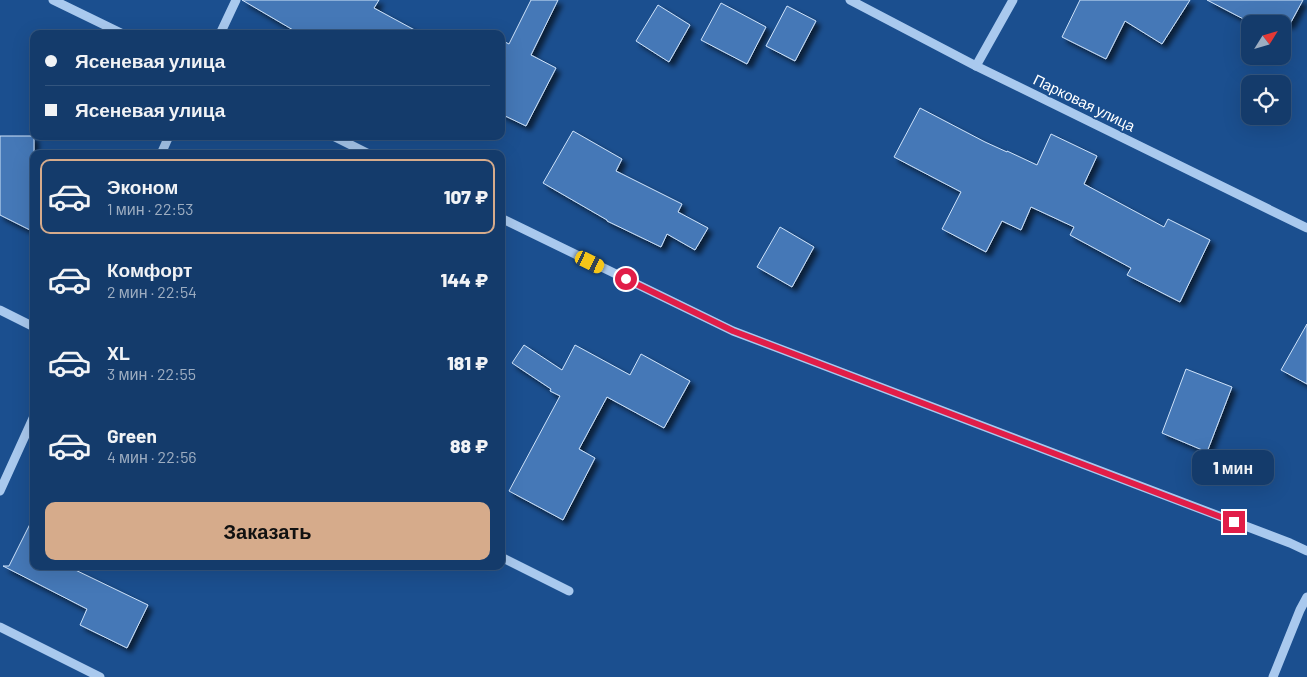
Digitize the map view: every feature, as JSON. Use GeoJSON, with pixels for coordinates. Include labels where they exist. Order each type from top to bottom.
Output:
{"type":"FeatureCollection","features":[{"type":"Feature","properties":{"kind":"street"},"geometry":{"type":"LineString","coordinates":[[53,0],[115,30]]}},
{"type":"Feature","properties":{"kind":"street"},"geometry":{"type":"LineString","coordinates":[[222,30],[236,0]]}},
{"type":"Feature","properties":{"kind":"street","name":"Парковая улица"},"geometry":{"type":"LineString","coordinates":[[850,0],[976,66],[1307,228]]}},
{"type":"Feature","properties":{"kind":"street"},"geometry":{"type":"LineString","coordinates":[[976,66],[1013,0]]}},
{"type":"Feature","properties":{"kind":"street"},"geometry":{"type":"LineString","coordinates":[[341,140],[361,150]]}},
{"type":"Feature","properties":{"kind":"street"},"geometry":{"type":"LineString","coordinates":[[505,220],[733,331],[1281,539],[1307,551]]}},
{"type":"Feature","properties":{"kind":"street"},"geometry":{"type":"LineString","coordinates":[[0,310],[30,325]]}},
{"type":"Feature","properties":{"kind":"street"},"geometry":{"type":"LineString","coordinates":[[0,491],[30,425]]}},
{"type":"Feature","properties":{"kind":"street"},"geometry":{"type":"LineString","coordinates":[[505,559],[569,591]]}},
{"type":"Feature","properties":{"kind":"street"},"geometry":{"type":"LineString","coordinates":[[1273,677],[1307,597]]}},
{"type":"Feature","properties":{"kind":"street"},"geometry":{"type":"LineString","coordinates":[[0,626],[100,677]]}},
{"type":"Feature","properties":{"kind":"building"},"geometry":{"type":"Polygon","coordinates":[[[242,0],[379,0],[374,8],[415,30],[293,30],[242,0]]]}},
{"type":"Feature","properties":{"kind":"building"},"geometry":{"type":"Polygon","coordinates":[[[531,0],[558,0],[531,55],[556,68],[526,126],[505,116],[505,42],[509,44],[531,0]]]}},
{"type":"Feature","properties":{"kind":"building"},"geometry":{"type":"Polygon","coordinates":[[[1080,0],[1190,0],[1162,44],[1125,21],[1106,59],[1062,37],[1080,0]]]}},
{"type":"Feature","properties":{"kind":"building"},"geometry":{"type":"Polygon","coordinates":[[[1207,0],[1303,0],[1291,22],[1291,15],[1241,15],[1241,18],[1207,0]]]}},
{"type":"Feature","properties":{"kind":"building"},"geometry":{"type":"Polygon","coordinates":[[[721,3],[766,27],[747,64],[701,40],[721,3]]]}},
{"type":"Feature","properties":{"kind":"building"},"geometry":{"type":"Polygon","coordinates":[[[658,5],[690,25],[669,62],[636,41],[658,5]]]}},
{"type":"Feature","properties":{"kind":"building"},"geometry":{"type":"Polygon","coordinates":[[[787,6],[816,21],[795,61],[766,46],[787,6]]]}},
{"type":"Feature","properties":{"kind":"building"},"geometry":{"type":"Polygon","coordinates":[[[920,108],[985,142],[1037,165],[1051,134],[1097,156],[1084,184],[1164,227],[1168,219],[1210,240],[1180,302],[1127,275],[1131,268],[1070,235],[1074,227],[1031,207],[1021,230],[1002,221],[986,252],[942,229],[961,192],[894,157],[920,108]]]}},
{"type":"Feature","properties":{"kind":"building"},"geometry":{"type":"Polygon","coordinates":[[[573,131],[622,159],[616,171],[682,204],[678,212],[708,228],[695,250],[667,234],[661,247],[607,221],[543,183],[573,131]]]}},
{"type":"Feature","properties":{"kind":"building"},"geometry":{"type":"Polygon","coordinates":[[[0,136],[30,136],[30,140],[34,140],[34,150],[30,150],[30,230],[0,215],[0,136]]]}},
{"type":"Feature","properties":{"kind":"building"},"geometry":{"type":"Polygon","coordinates":[[[780,227],[814,247],[792,287],[757,267],[780,227]]]}},
{"type":"Feature","properties":{"kind":"building"},"geometry":{"type":"Polygon","coordinates":[[[1307,324],[1307,384],[1281,370],[1307,324]]]}},
{"type":"Feature","properties":{"kind":"building"},"geometry":{"type":"Polygon","coordinates":[[[524,345],[562,370],[575,345],[630,375],[641,354],[690,381],[664,428],[607,397],[579,449],[595,458],[563,520],[509,491],[560,396],[550,391],[551,389],[512,363],[524,345]]]}},
{"type":"Feature","properties":{"kind":"building"},"geometry":{"type":"Polygon","coordinates":[[[1186,369],[1232,387],[1207,452],[1162,433],[1186,369]]]}},
{"type":"Feature","properties":{"kind":"building"},"geometry":{"type":"Polygon","coordinates":[[[30,524],[30,570],[75,570],[148,605],[127,648],[80,625],[87,609],[3,566],[9,566],[30,524]]]}},
{"type":"Feature","properties":{"kind":"route"},"geometry":{"type":"LineString","coordinates":[[626,279],[733,331],[1234,522]]}}]}
